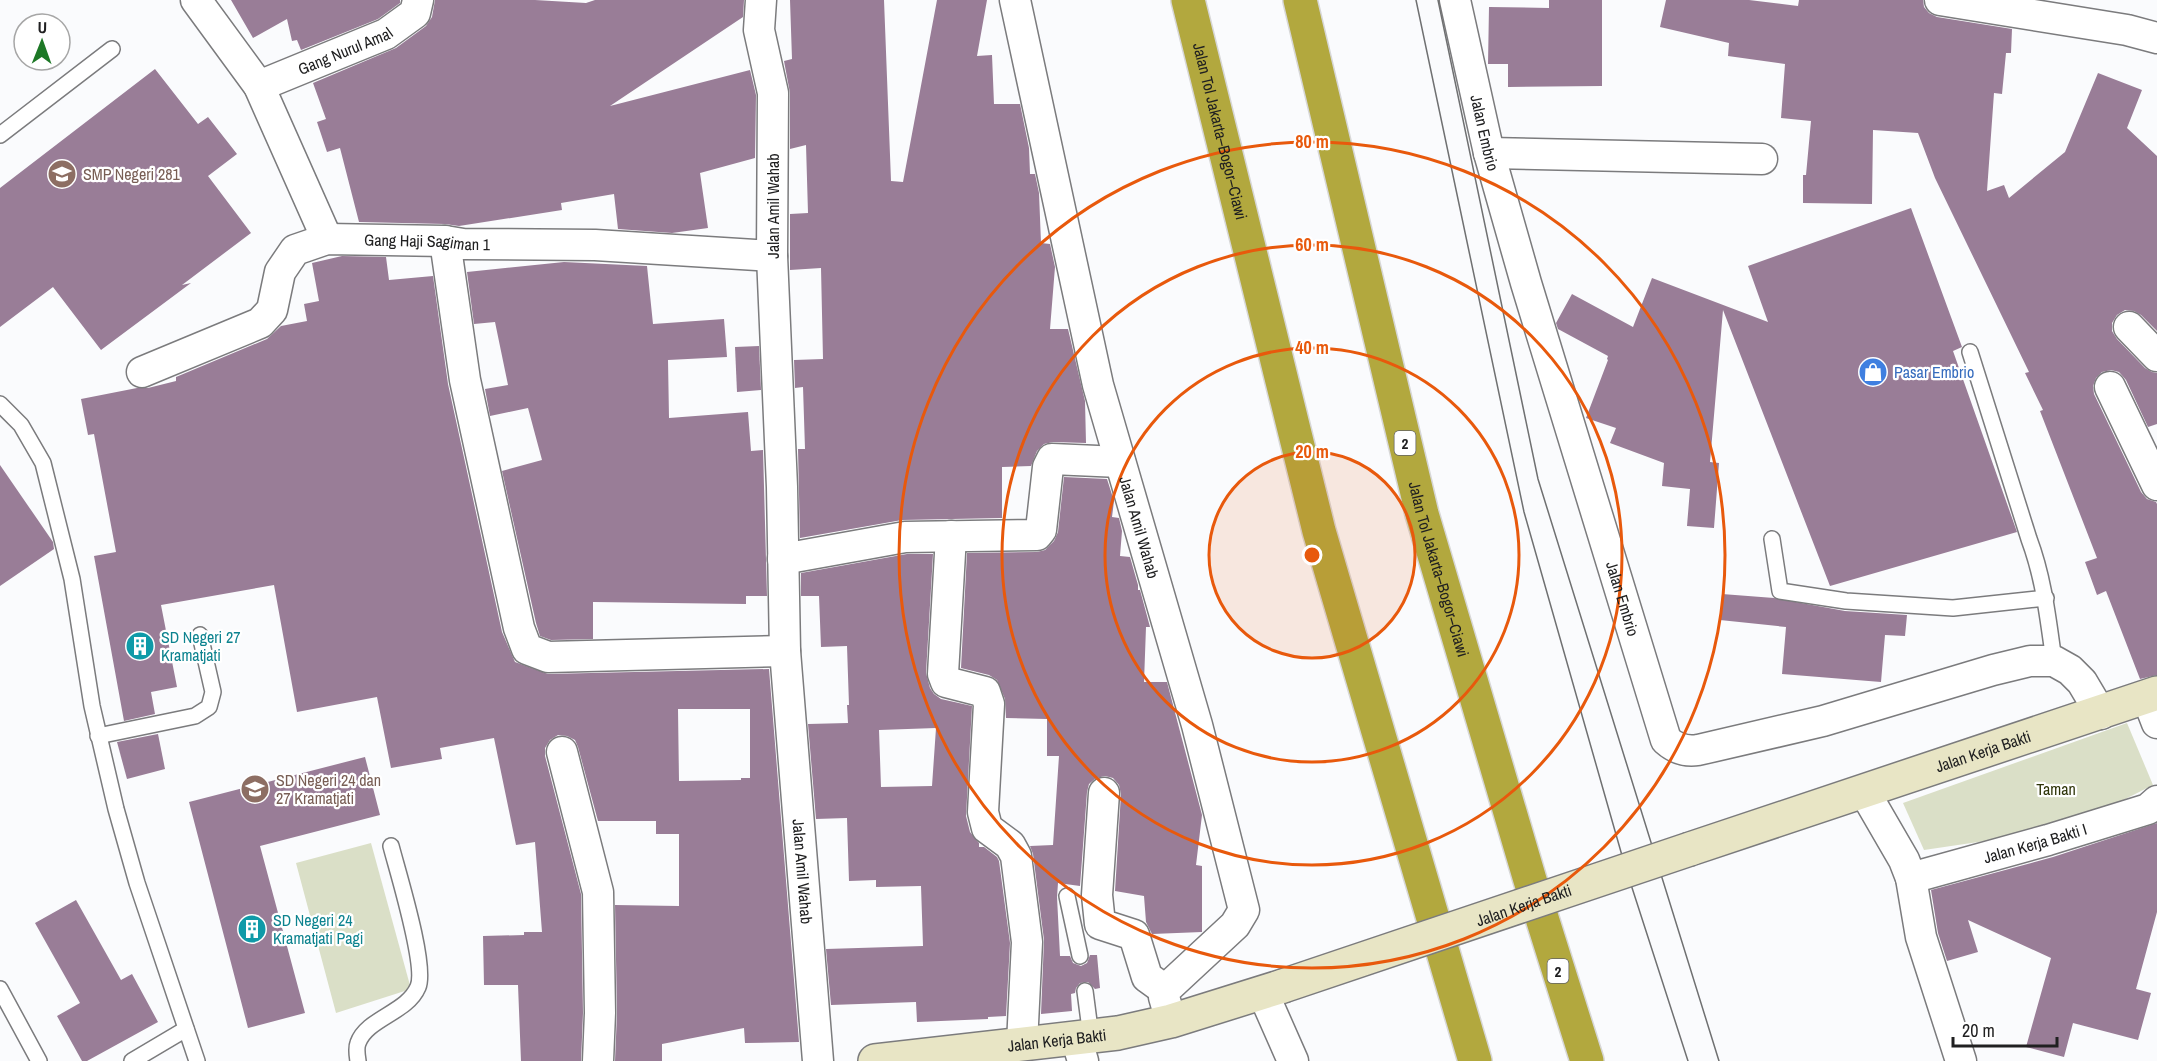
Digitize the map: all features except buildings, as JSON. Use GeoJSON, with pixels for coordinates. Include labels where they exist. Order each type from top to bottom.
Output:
{"type":"FeatureCollection","features":[{"type":"Feature","properties":{"kind":"highway","name":"Jalan Tol Jakarta–Bogor–Ciawi"},"geometry":{"type":"LineString","coordinates":[[1188,0],[1318,531],[1474,1061]]}},
{"type":"Feature","properties":{"kind":"highway","name":"Jalan Tol Jakarta–Bogor–Ciawi"},"geometry":{"type":"LineString","coordinates":[[1300,0],[1422,514],[1526,869],[1587,1061]]}},
{"type":"Feature","properties":{"kind":"street"},"geometry":{"type":"LineString","coordinates":[[196,0],[259,86],[327,239]]}},
{"type":"Feature","properties":{"kind":"street","name":"Gang Nurul Amal"},"geometry":{"type":"LineString","coordinates":[[259,86],[386,34],[415,14],[418,0]]}},
{"type":"Feature","properties":{"kind":"street","name":"Jalan Amil Wahab"},"geometry":{"type":"LineString","coordinates":[[761,0],[759,30],[773,93],[772,256],[785,651],[818,1061]]}},
{"type":"Feature","properties":{"kind":"street","name":"Jalan Amil Wahab"},"geometry":{"type":"LineString","coordinates":[[1016,0],[1098,385],[1197,725],[1244,910],[1168,1005]]}},
{"type":"Feature","properties":{"kind":"street","name":"Jalan Embrio"},"geometry":{"type":"LineString","coordinates":[[1455,0],[1489,153],[1526,283],[1666,740],[1672,746],[1690,752],[1823,721],[2011,666],[2054,661]]}},
{"type":"Feature","properties":{"kind":"street"},"geometry":{"type":"LineString","coordinates":[[1940,0],[2127,30],[2157,38]]}},
{"type":"Feature","properties":{"kind":"street"},"geometry":{"type":"LineString","coordinates":[[1489,153],[1762,159]]}},
{"type":"Feature","properties":{"kind":"street","name":"Gang Haji Sagiman 1"},"geometry":{"type":"LineString","coordinates":[[142,372],[260,323],[272,310],[280,272],[295,250],[327,239],[445,241],[463,244],[595,244],[772,256]]}},
{"type":"Feature","properties":{"kind":"street"},"geometry":{"type":"LineString","coordinates":[[445,241],[465,381],[519,628],[527,650],[548,657],[785,651]]}},
{"type":"Feature","properties":{"kind":"street"},"geometry":{"type":"LineString","coordinates":[[2129,327],[2157,356]]}},
{"type":"Feature","properties":{"kind":"street"},"geometry":{"type":"LineString","coordinates":[[2110,387],[2157,485]]}},
{"type":"Feature","properties":{"kind":"street"},"geometry":{"type":"LineString","coordinates":[[783,559],[905,537],[1037,535],[1041,531],[1048,467],[1052,459],[1120,462]]}},
{"type":"Feature","properties":{"kind":"street"},"geometry":{"type":"LineString","coordinates":[[951,536],[943,674],[945,682],[985,692],[989,704],[983,812],[987,828],[1010,845],[1016,856],[1027,942],[1022,1044]]}},
{"type":"Feature","properties":{"kind":"street"},"geometry":{"type":"LineString","coordinates":[[2054,661],[2070,670],[2082,682],[2101,714]]}},
{"type":"Feature","properties":{"kind":"street","name":"Jalan Kerja Bakti"},"geometry":{"type":"LineString","coordinates":[[875,1061],[931,1058],[1022,1044],[1084,1045],[1168,1005],[1273,989],[2101,714],[2154,704]]}},
{"type":"Feature","properties":{"kind":"street"},"geometry":{"type":"LineString","coordinates":[[562,752],[598,892],[600,1014],[598,1061]]}},
{"type":"Feature","properties":{"kind":"street"},"geometry":{"type":"LineString","coordinates":[[1864,791],[1904,860],[1911,878],[1921,937],[1961,1061]]}},
{"type":"Feature","properties":{"kind":"street"},"geometry":{"type":"LineString","coordinates":[[1104,793],[1097,895],[1100,924],[1134,935],[1147,977],[1168,1005]]}},
{"type":"Feature","properties":{"kind":"street","name":"Jalan Kerja Bakti I"},"geometry":{"type":"LineString","coordinates":[[1911,878],[2048,840],[2148,809],[2157,801]]}},
{"type":"Feature","properties":{"kind":"street"},"geometry":{"type":"LineString","coordinates":[[1273,989],[1293,1061]]}},
{"type":"Feature","properties":{"kind":"lane"},"geometry":{"type":"LineString","coordinates":[[0,135],[112,49]]}},
{"type":"Feature","properties":{"kind":"lane"},"geometry":{"type":"LineString","coordinates":[[1970,352],[2039,564],[2054,661]]}},
{"type":"Feature","properties":{"kind":"lane"},"geometry":{"type":"LineString","coordinates":[[0,404],[21,425],[43,463],[72,579],[98,736],[116,808],[137,883],[197,1061]]}},
{"type":"Feature","properties":{"kind":"lane"},"geometry":{"type":"LineString","coordinates":[[1772,539],[1780,591],[1846,601],[1953,608],[2046,598]]}},
{"type":"Feature","properties":{"kind":"lane"},"geometry":{"type":"LineString","coordinates":[[98,736],[195,716],[209,707],[213,692],[200,635]]}},
{"type":"Feature","properties":{"kind":"lane"},"geometry":{"type":"LineString","coordinates":[[358,1061],[357,1044],[364,1032],[410,1000],[419,985],[420,962],[391,846]]}},
{"type":"Feature","properties":{"kind":"lane"},"geometry":{"type":"LineString","coordinates":[[1067,896],[1080,956]]}},
{"type":"Feature","properties":{"kind":"lane"},"geometry":{"type":"LineString","coordinates":[[0,989],[39,1061]]}},
{"type":"Feature","properties":{"kind":"lane"},"geometry":{"type":"LineString","coordinates":[[1084,1045],[1085,991]]}},
{"type":"Feature","properties":{"kind":"lane"},"geometry":{"type":"LineString","coordinates":[[132,1061],[186,1029]]}},
{"type":"Feature","properties":{"kind":"green space","name":"Taman"},"geometry":{"type":"Polygon","coordinates":[[[2127,723],[2153,785],[2066,829],[1924,850],[1903,803],[2127,723]]]}},
{"type":"Feature","properties":{"kind":"green space"},"geometry":{"type":"Polygon","coordinates":[[[371,843],[411,989],[336,1013],[296,863],[371,843]]]}},
{"type":"Feature","properties":{"kind":"tram line"},"geometry":{"type":"LineString","coordinates":[[1416,0],[1524,512],[1625,866],[1688,1061]]}},
{"type":"Feature","properties":{"kind":"tram line"},"geometry":{"type":"LineString","coordinates":[[1438,0],[1538,479],[1719,1061]]}},
{"type":"Feature","properties":{"kind":"place","name":"SMP Negeri 281"},"geometry":{"type":"Point","coordinates":[62,174]}},
{"type":"Feature","properties":{"kind":"place","name":"Pasar Embrio"},"geometry":{"type":"Point","coordinates":[1873,372]}},
{"type":"Feature","properties":{"kind":"place","name":"SD Negeri 27 Kramatjati"},"geometry":{"type":"Point","coordinates":[140,646]}},
{"type":"Feature","properties":{"kind":"place","name":"SD Negeri 24 dan 27 Kramatjati"},"geometry":{"type":"Point","coordinates":[255,789]}},
{"type":"Feature","properties":{"kind":"place","name":"SD Negeri 24 Kramatjati Pagi"},"geometry":{"type":"Point","coordinates":[252,929]}}]}
